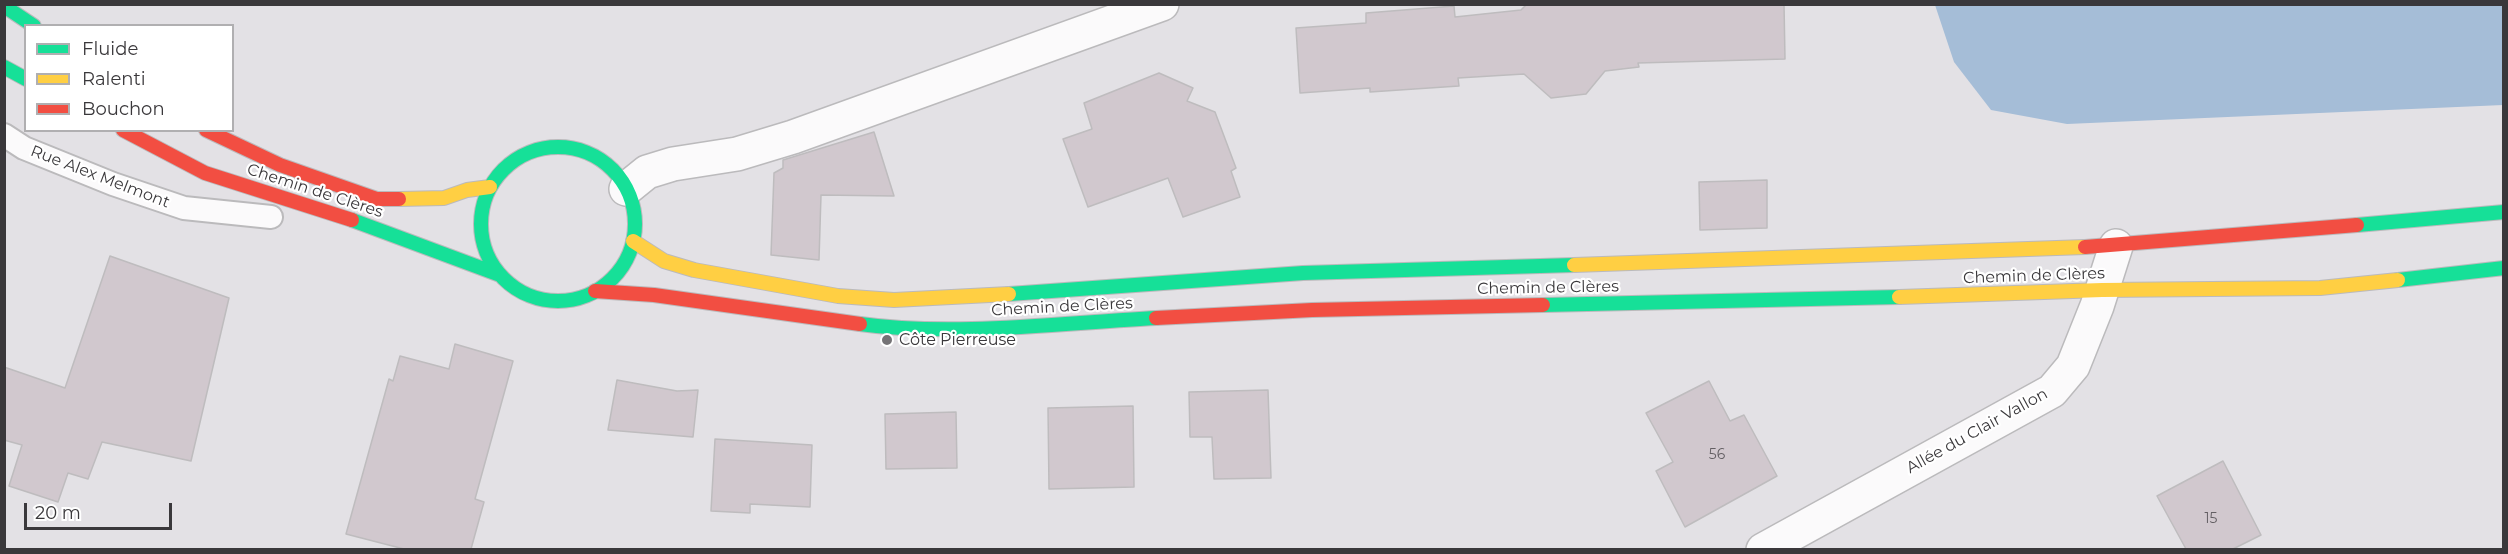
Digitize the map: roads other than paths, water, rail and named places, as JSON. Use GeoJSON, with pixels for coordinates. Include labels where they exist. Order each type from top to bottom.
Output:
{"type":"FeatureCollection","features":[{"type":"Feature","properties":{"kind":"street"},"geometry":{"type":"LineString","coordinates":[[626,189],[646,172],[673,164],[737,154],[793,137],[1162,4]]}},
{"type":"Feature","properties":{"kind":"street"},"geometry":{"type":"LineString","coordinates":[[4,6],[31,24]]}},
{"type":"Feature","properties":{"kind":"street"},"geometry":{"type":"LineString","coordinates":[[4,67],[24,78]]}},
{"type":"Feature","properties":{"kind":"street","name":"Chemin de Clères"},"geometry":{"type":"LineString","coordinates":[[127,132],[206,173],[385,231],[500,275]]}},
{"type":"Feature","properties":{"kind":"street","name":"Chemin de Clères"},"geometry":{"type":"LineString","coordinates":[[210,132],[280,165],[377,199],[444,198],[466,190],[490,187]]}},
{"type":"Feature","properties":{"kind":"street"},"geometry":{"type":"LineString","coordinates":[[559,146],[586,152],[609,167],[626,189],[633,206],[635,224],[633,241],[626,259],[615,276],[595,291],[576,299],[555,301],[535,297],[500,275],[488,256],[481,233],[482,209],[490,187],[507,165],[531,151],[559,146]]}},
{"type":"Feature","properties":{"kind":"street","name":"Chemin de Clères"},"geometry":{"type":"LineString","coordinates":[[633,241],[664,261],[694,270],[838,296],[894,300],[1001,295],[1303,273],[1967,253],[2116,246],[2504,212]]}},
{"type":"Feature","properties":{"kind":"street","name":"Allée du Clair Vallon"},"geometry":{"type":"LineString","coordinates":[[1763,549],[2052,391],[2073,366],[2116,246]]}},
{"type":"Feature","properties":{"kind":"street","name":"Chemin de Clères"},"geometry":{"type":"LineString","coordinates":[[595,291],[654,295],[838,322],[907,329],[978,328],[1312,310],[2102,290],[2320,288],[2504,268]]}},
{"type":"Feature","properties":{"kind":"lane","name":"Rue Alex Melmont"},"geometry":{"type":"LineString","coordinates":[[4,135],[24,148],[112,184],[184,208],[271,217]]}},
{"type":"Feature","properties":{"kind":"water"},"geometry":{"type":"Polygon","coordinates":[[[1935,5],[2503,5],[2503,105],[2067,124],[1991,110],[1954,62],[1935,5]]]}},
{"type":"Feature","properties":{"kind":"place","name":"Côte Pierreuse"},"geometry":{"type":"Point","coordinates":[887,340]}}]}
